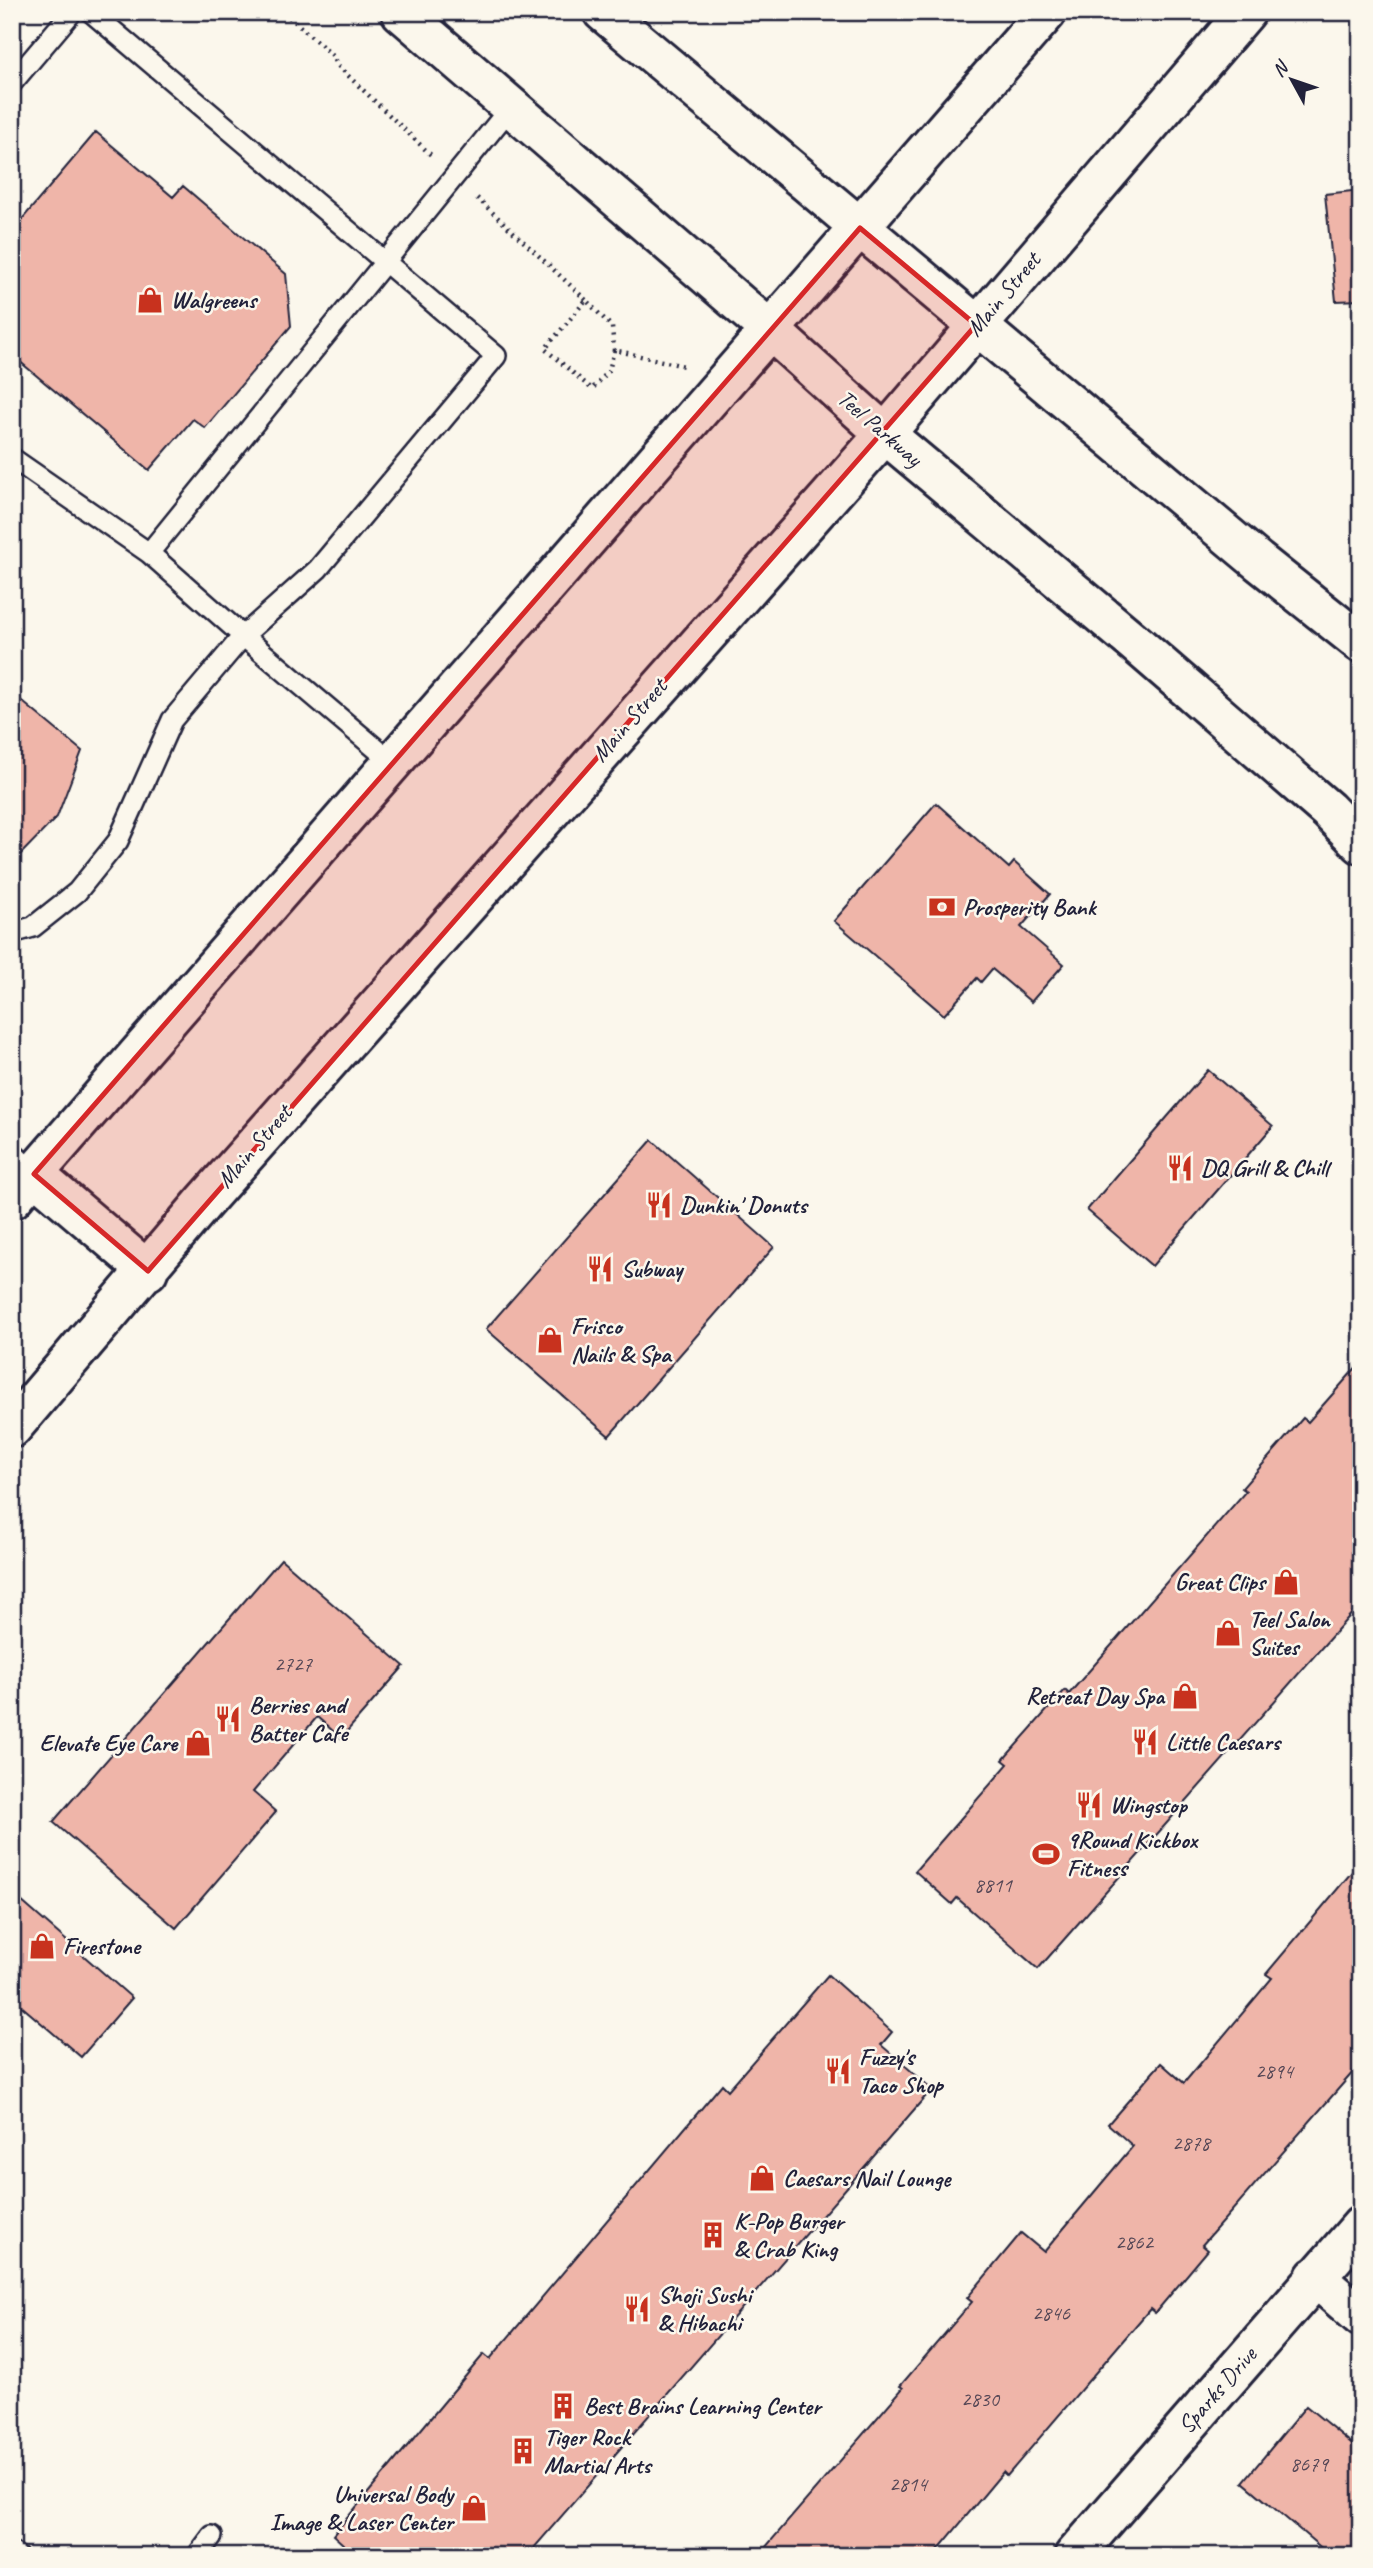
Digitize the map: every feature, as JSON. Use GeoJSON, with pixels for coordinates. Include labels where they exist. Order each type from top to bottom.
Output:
{"type":"FeatureCollection","features":[{"type":"Feature","properties":{"kind":"main road","name":"Teel Parkway"},"geometry":{"type":"LineString","coordinates":[[401,12],[770,330],[885,434],[1135,643],[1328,810],[1361,844]]}},
{"type":"Feature","properties":{"kind":"main road"},"geometry":{"type":"LineString","coordinates":[[603,12],[1258,561],[1361,643]]}},
{"type":"Feature","properties":{"kind":"main road"},"geometry":{"type":"LineString","coordinates":[[148,1271],[19,1175],[393,763],[1047,12]]}},
{"type":"Feature","properties":{"kind":"main road","name":"Main Street"},"geometry":{"type":"LineString","coordinates":[[12,1428],[214,1192],[885,434],[1246,12]]}},
{"type":"Feature","properties":{"kind":"main road","name":"Sparks Drive"},"geometry":{"type":"LineString","coordinates":[[1074,2556],[1361,2226]]}},
{"type":"Feature","properties":{"kind":"main road"},"geometry":{"type":"LineString","coordinates":[[1315,2277],[1361,2318]]}},
{"type":"Feature","properties":{"kind":"lane"},"geometry":{"type":"LineString","coordinates":[[12,83],[72,12]]}},
{"type":"Feature","properties":{"kind":"lane"},"geometry":{"type":"LineString","coordinates":[[12,933],[33,927],[77,892],[118,841],[172,720],[243,636],[318,569],[496,356],[91,12]]}},
{"type":"Feature","properties":{"kind":"lane"},"geometry":{"type":"LineString","coordinates":[[149,553],[510,108]]}},
{"type":"Feature","properties":{"kind":"lane"},"geometry":{"type":"LineString","coordinates":[[12,458],[149,553],[393,763]]}},
{"type":"Feature","properties":{"kind":"lane"},"geometry":{"type":"LineString","coordinates":[[197,2556],[212,2536]]}},
{"type":"Feature","properties":{"kind":"lane"},"geometry":{"type":"LineString","coordinates":[[12,2552],[17,2556]]}},
{"type":"Feature","properties":{"kind":"path"},"geometry":{"type":"LineString","coordinates":[[586,300],[612,327],[614,350],[609,372],[593,389],[545,349],[586,300]]}},
{"type":"Feature","properties":{"kind":"path"},"geometry":{"type":"LineString","coordinates":[[614,350],[685,367]]}},
{"type":"Feature","properties":{"kind":"highlighted area"},"geometry":{"type":"Polygon","coordinates":[[[860,228],[976,325],[148,1271],[34,1174],[860,228]]]}},
{"type":"Feature","properties":{"kind":"building","name":"Walgreens"},"geometry":{"type":"Polygon","coordinates":[[[96,132],[173,197],[183,186],[286,274],[291,326],[205,428],[193,419],[149,470],[12,355],[12,231],[96,132]]]}},
{"type":"Feature","properties":{"kind":"building"},"geometry":{"type":"Polygon","coordinates":[[[1361,190],[1361,300],[1336,301],[1325,194],[1361,190]]]}},
{"type":"Feature","properties":{"kind":"building"},"geometry":{"type":"Polygon","coordinates":[[[12,693],[82,751],[57,817],[12,863],[12,693]]]}},
{"type":"Feature","properties":{"kind":"building","name":"Prosperity Bank"},"geometry":{"type":"Polygon","coordinates":[[[936,803],[1009,868],[1014,862],[1050,894],[1021,927],[1064,964],[1031,1002],[992,969],[981,982],[977,978],[944,1015],[834,921],[936,803]]]}},
{"type":"Feature","properties":{"kind":"building","name":"DQ Grill & Chill"},"geometry":{"type":"Polygon","coordinates":[[[1208,1070],[1273,1126],[1152,1266],[1087,1210],[1208,1070]]]}},
{"type":"Feature","properties":{"kind":"building"},"geometry":{"type":"Polygon","coordinates":[[[652,1140],[774,1247],[609,1436],[486,1329],[652,1140]]]}},
{"type":"Feature","properties":{"kind":"building"},"geometry":{"type":"Polygon","coordinates":[[[1361,1362],[1361,1603],[1038,1969],[957,1898],[952,1904],[915,1871],[1008,1764],[1003,1760],[1065,1690],[1069,1694],[1246,1491],[1242,1488],[1303,1418],[1308,1422],[1361,1362]]]}},
{"type":"Feature","properties":{"kind":"building"},"geometry":{"type":"Polygon","coordinates":[[[281,1559],[404,1666],[341,1738],[317,1717],[253,1792],[276,1812],[176,1928],[53,1822],[281,1559]]]}},
{"type":"Feature","properties":{"kind":"building"},"geometry":{"type":"Polygon","coordinates":[[[1361,1861],[1361,2063],[1202,2245],[1208,2250],[1155,2313],[1150,2309],[1007,2476],[1003,2472],[933,2556],[758,2556],[903,2388],[900,2386],[972,2302],[967,2298],[1021,2233],[1044,2252],[1133,2146],[1108,2124],[1161,2063],[1184,2083],[1272,1978],[1266,1974],[1361,1861]]]}},
{"type":"Feature","properties":{"kind":"building","name":"Firestone"},"geometry":{"type":"Polygon","coordinates":[[[12,1893],[132,1998],[81,2057],[12,1998],[12,1893]]]}},
{"type":"Feature","properties":{"kind":"building"},"geometry":{"type":"Polygon","coordinates":[[[828,1975],[892,2032],[881,2045],[932,2089],[527,2556],[356,2556],[333,2535],[484,2354],[490,2359],[722,2084],[728,2090],[828,1975]]]}},
{"type":"Feature","properties":{"kind":"building"},"geometry":{"type":"Polygon","coordinates":[[[1306,2406],[1361,2451],[1361,2556],[1331,2556],[1243,2482],[1306,2406]]]}},
{"type":"Feature","properties":{"kind":"place","name":"Walgreens"},"geometry":{"type":"Point","coordinates":[150,300]}},
{"type":"Feature","properties":{"kind":"place","name":"Prosperity Bank"},"geometry":{"type":"Point","coordinates":[942,907]}},
{"type":"Feature","properties":{"kind":"place","name":"DQ Grill & Chill"},"geometry":{"type":"Point","coordinates":[1180,1168]}},
{"type":"Feature","properties":{"kind":"place","name":"Dunkin' Donuts"},"geometry":{"type":"Point","coordinates":[659,1205]}},
{"type":"Feature","properties":{"kind":"place","name":"Subway"},"geometry":{"type":"Point","coordinates":[600,1269]}},
{"type":"Feature","properties":{"kind":"place","name":"Frisco Nails & Spa"},"geometry":{"type":"Point","coordinates":[550,1340]}},
{"type":"Feature","properties":{"kind":"place","name":"Great Clips"},"geometry":{"type":"Point","coordinates":[1286,1582]}},
{"type":"Feature","properties":{"kind":"place","name":"Teel Salon Suites"},"geometry":{"type":"Point","coordinates":[1228,1633]}},
{"type":"Feature","properties":{"kind":"place","name":"Retreat Day Spa"},"geometry":{"type":"Point","coordinates":[1185,1696]}},
{"type":"Feature","properties":{"kind":"place","name":"Berries and Batter Cafe"},"geometry":{"type":"Point","coordinates":[228,1719]}},
{"type":"Feature","properties":{"kind":"place","name":"Little Caesars"},"geometry":{"type":"Point","coordinates":[1145,1742]}},
{"type":"Feature","properties":{"kind":"place","name":"Elevate Eye Care"},"geometry":{"type":"Point","coordinates":[198,1743]}},
{"type":"Feature","properties":{"kind":"place","name":"Wingstop"},"geometry":{"type":"Point","coordinates":[1089,1805]}},
{"type":"Feature","properties":{"kind":"place","name":"9Round Kickbox Fitness"},"geometry":{"type":"Point","coordinates":[1046,1854]}},
{"type":"Feature","properties":{"kind":"place","name":"Firestone"},"geometry":{"type":"Point","coordinates":[42,1946]}},
{"type":"Feature","properties":{"kind":"place","name":"Fuzzy's Taco Shop"},"geometry":{"type":"Point","coordinates":[838,2071]}},
{"type":"Feature","properties":{"kind":"place","name":"Caesars Nail Lounge"},"geometry":{"type":"Point","coordinates":[762,2178]}},
{"type":"Feature","properties":{"kind":"place","name":"K-Pop Burger & Crab King"},"geometry":{"type":"Point","coordinates":[713,2235]}},
{"type":"Feature","properties":{"kind":"place","name":"Shoji Sushi & Hibachi"},"geometry":{"type":"Point","coordinates":[637,2309]}},
{"type":"Feature","properties":{"kind":"place","name":"Best Brains Learning Center"},"geometry":{"type":"Point","coordinates":[563,2406]}},
{"type":"Feature","properties":{"kind":"place","name":"Tiger Rock Martial Arts"},"geometry":{"type":"Point","coordinates":[523,2451]}},
{"type":"Feature","properties":{"kind":"place","name":"Universal Body Image & Laser Center"},"geometry":{"type":"Point","coordinates":[474,2508]}}]}
